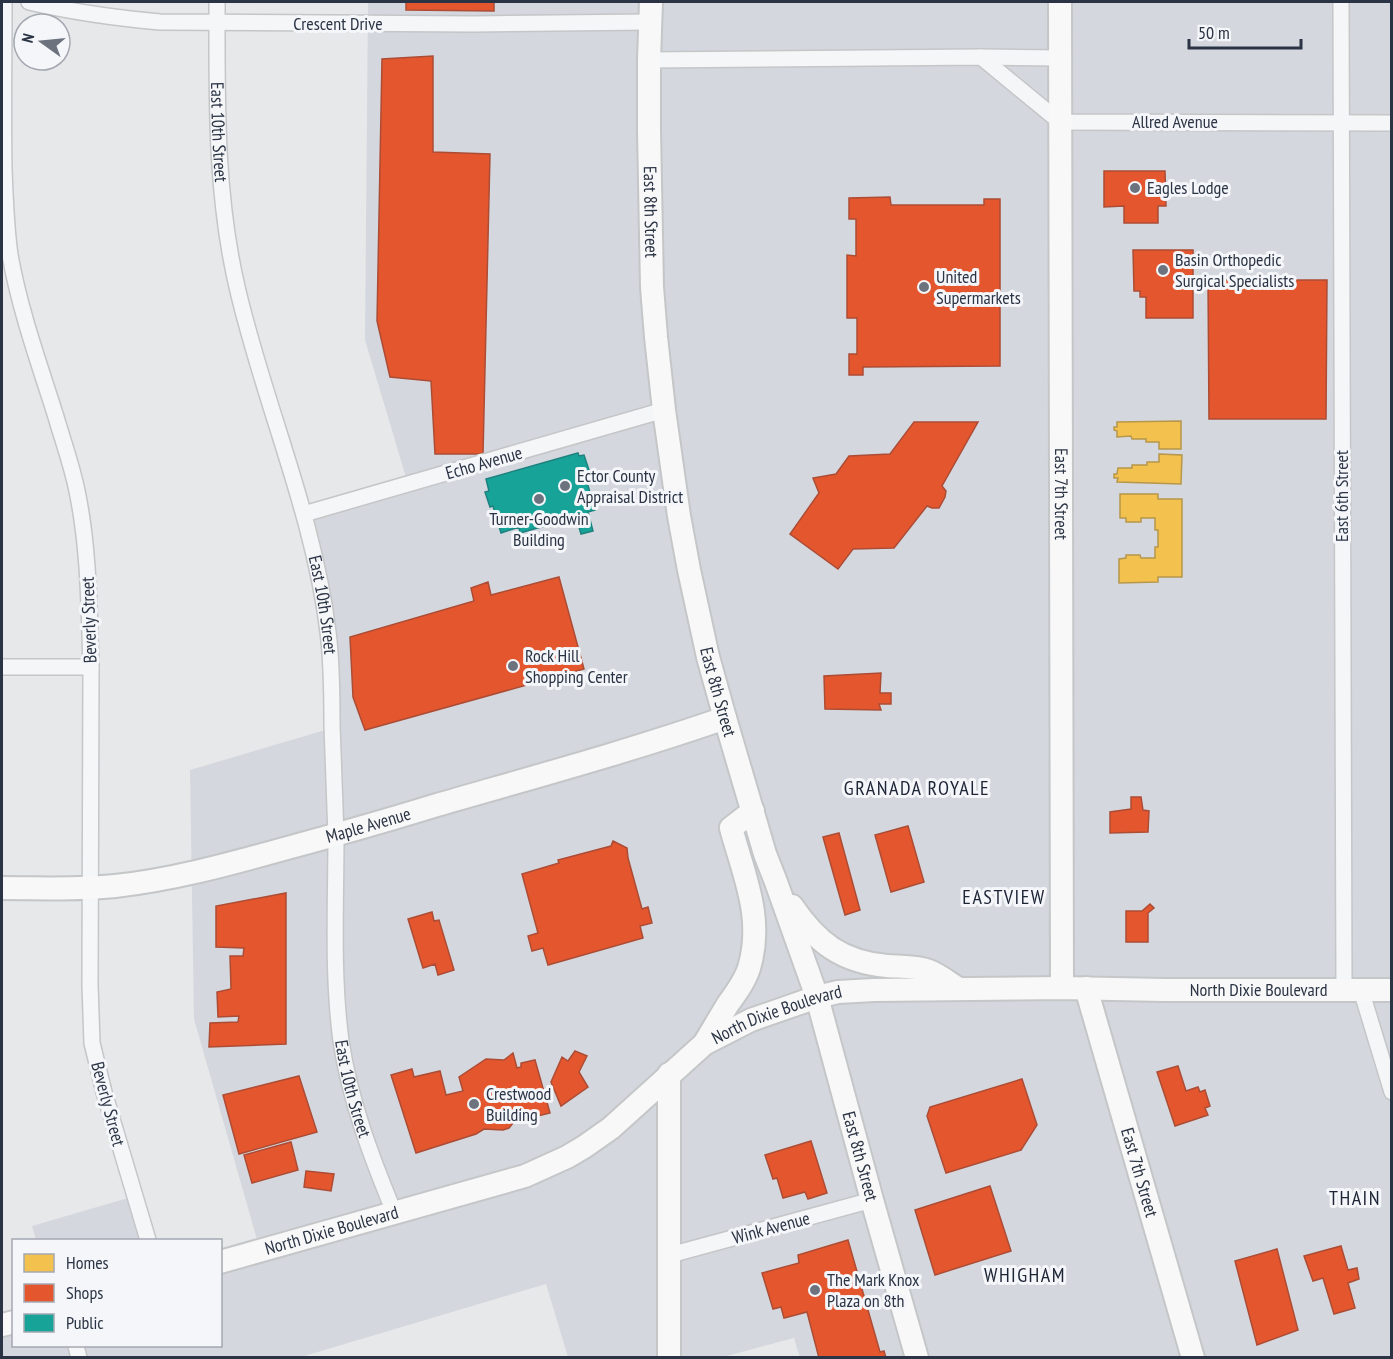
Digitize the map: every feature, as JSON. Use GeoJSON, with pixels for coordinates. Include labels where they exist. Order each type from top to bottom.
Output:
{"type":"FeatureCollection","features":[{"type":"Feature","properties":{"kind":"main road","name":"East 7th Street"},"geometry":{"type":"LineString","coordinates":[[1060,2],[1062,987]]}},
{"type":"Feature","properties":{"kind":"main road","name":"East 8th Street"},"geometry":{"type":"LineString","coordinates":[[651,12],[649,190],[652,288],[664,410],[689,570],[708,657],[725,718],[765,854],[817,997],[917,1358]]}},
{"type":"Feature","properties":{"kind":"main road","name":"Maple Avenue"},"geometry":{"type":"LineString","coordinates":[[2,888],[118,886],[230,864],[669,737],[725,718]]}},
{"type":"Feature","properties":{"kind":"main road"},"geometry":{"type":"LineString","coordinates":[[704,1044],[741,985],[748,969],[755,937],[749,889],[731,828],[753,811]]}},
{"type":"Feature","properties":{"kind":"main road"},"geometry":{"type":"LineString","coordinates":[[776,882],[804,924],[833,950],[875,965],[927,970],[957,988]]}},
{"type":"Feature","properties":{"kind":"main road","name":"North Dixie Boulevard"},"geometry":{"type":"LineString","coordinates":[[222,1261],[525,1176],[584,1148],[611,1128],[704,1044],[751,1020],[838,992],[1062,987],[1165,990],[1392,990]]}},
{"type":"Feature","properties":{"kind":"main road","name":"East 7th Street"},"geometry":{"type":"LineString","coordinates":[[1086,988],[1193,1358]]}},
{"type":"Feature","properties":{"kind":"main road"},"geometry":{"type":"LineString","coordinates":[[669,1074],[669,1358]]}},
{"type":"Feature","properties":{"kind":"street","name":"Beverly Street"},"geometry":{"type":"LineString","coordinates":[[4,2],[3,135],[10,252],[24,317],[77,492],[86,552],[91,667],[90,986],[92,1043],[104,1092],[148,1239]]}},
{"type":"Feature","properties":{"kind":"street","name":"Crescent Drive"},"geometry":{"type":"LineString","coordinates":[[28,2],[110,18],[217,23],[474,24],[651,12]]}},
{"type":"Feature","properties":{"kind":"street","name":"East 10th Street"},"geometry":{"type":"LineString","coordinates":[[217,2],[220,187],[228,241],[251,344],[304,514],[328,632],[332,673],[336,835],[337,1000],[341,1040],[357,1114],[394,1212]]}},
{"type":"Feature","properties":{"kind":"street","name":"East 6th Street"},"geometry":{"type":"LineString","coordinates":[[1341,2],[1352,990],[1392,1092]]}},
{"type":"Feature","properties":{"kind":"street"},"geometry":{"type":"LineString","coordinates":[[981,57],[1060,122]]}},
{"type":"Feature","properties":{"kind":"street"},"geometry":{"type":"LineString","coordinates":[[649,60],[1060,58]]}},
{"type":"Feature","properties":{"kind":"street","name":"Allred Avenue"},"geometry":{"type":"LineString","coordinates":[[1060,122],[1392,123]]}},
{"type":"Feature","properties":{"kind":"street","name":"Echo Avenue"},"geometry":{"type":"LineString","coordinates":[[304,514],[664,410]]}},
{"type":"Feature","properties":{"kind":"street"},"geometry":{"type":"LineString","coordinates":[[2,668],[91,667]]}},
{"type":"Feature","properties":{"kind":"street","name":"Wink Avenue"},"geometry":{"type":"LineString","coordinates":[[670,1255],[872,1200]]}},
{"type":"Feature","properties":{"kind":"shaded area"},"geometry":{"type":"Polygon","coordinates":[[[368,2],[1391,2],[1391,1357],[800,1358],[794,1338],[723,1357],[568,1357],[546,1284],[301,1357],[2,1358],[2,1325],[12,1322],[12,1347],[222,1347],[222,1262],[260,1250],[194,1019],[190,770],[332,728],[332,680],[304,514],[408,484],[365,340],[368,2]]]}},
{"type":"Feature","properties":{"kind":"shaded area"},"geometry":{"type":"Polygon","coordinates":[[[135,1196],[148,1239],[36,1239],[32,1226],[135,1196]]]}},
{"type":"Feature","properties":{"kind":"building: Homes"},"geometry":{"type":"Polygon","coordinates":[[[1181,421],[1181,449],[1159,449],[1159,442],[1132,439],[1131,436],[1117,437],[1117,431],[1114,430],[1117,422],[1181,421]]]}},
{"type":"Feature","properties":{"kind":"building: Homes"},"geometry":{"type":"Polygon","coordinates":[[[1159,454],[1182,455],[1181,484],[1117,482],[1118,478],[1114,478],[1118,468],[1132,468],[1132,465],[1159,462],[1159,454]]]}},
{"type":"Feature","properties":{"kind":"building: Homes"},"geometry":{"type":"Polygon","coordinates":[[[1120,494],[1158,494],[1158,499],[1182,499],[1182,577],[1158,577],[1158,582],[1119,583],[1119,559],[1126,558],[1126,555],[1155,558],[1155,547],[1158,547],[1155,518],[1141,518],[1141,522],[1126,522],[1126,518],[1120,518],[1120,494]]]}},
{"type":"Feature","properties":{"kind":"building: Shops"},"geometry":{"type":"Polygon","coordinates":[[[406,2],[494,2],[494,11],[406,10],[406,2]]]}},
{"type":"Feature","properties":{"kind":"building: Shops"},"geometry":{"type":"Polygon","coordinates":[[[433,56],[433,152],[490,154],[483,454],[435,454],[431,381],[390,377],[377,321],[382,59],[433,56]]]}},
{"type":"Feature","properties":{"kind":"building: Shops","name":"Eagles Lodge"},"geometry":{"type":"Polygon","coordinates":[[[1104,171],[1165,171],[1166,206],[1158,206],[1158,223],[1124,223],[1124,206],[1104,207],[1104,171]]]}},
{"type":"Feature","properties":{"kind":"building: Shops","name":"United Supermarkets"},"geometry":{"type":"Polygon","coordinates":[[[890,197],[891,205],[984,205],[984,199],[1000,199],[1000,366],[863,367],[863,375],[849,375],[849,354],[857,354],[857,318],[847,318],[847,255],[856,256],[856,219],[849,219],[849,198],[890,197]]]}},
{"type":"Feature","properties":{"kind":"building: Shops","name":"Basin Orthopedic Surgical Specialists"},"geometry":{"type":"Polygon","coordinates":[[[1133,250],[1193,250],[1193,318],[1146,318],[1146,297],[1140,297],[1140,291],[1134,291],[1133,250]]]}},
{"type":"Feature","properties":{"kind":"building: Shops"},"geometry":{"type":"Polygon","coordinates":[[[1208,280],[1327,280],[1326,419],[1209,419],[1208,280]]]}},
{"type":"Feature","properties":{"kind":"building: Shops"},"geometry":{"type":"Polygon","coordinates":[[[914,422],[978,422],[942,486],[946,491],[939,508],[927,506],[894,548],[853,549],[838,569],[790,534],[819,493],[813,478],[836,474],[849,456],[890,454],[914,422]]]}},
{"type":"Feature","properties":{"kind":"building: Shops"},"geometry":{"type":"Polygon","coordinates":[[[559,577],[584,669],[365,730],[353,697],[350,637],[474,601],[471,588],[488,582],[491,595],[559,577]]]}},
{"type":"Feature","properties":{"kind":"building: Shops"},"geometry":{"type":"Polygon","coordinates":[[[881,673],[880,693],[891,693],[891,704],[879,704],[881,710],[825,709],[824,676],[881,673]]]}},
{"type":"Feature","properties":{"kind":"building: Shops"},"geometry":{"type":"Polygon","coordinates":[[[1131,797],[1141,797],[1143,810],[1149,811],[1148,832],[1110,833],[1110,812],[1131,809],[1131,797]]]}},
{"type":"Feature","properties":{"kind":"building: Shops"},"geometry":{"type":"Polygon","coordinates":[[[908,826],[924,882],[891,892],[875,835],[908,826]]]}},
{"type":"Feature","properties":{"kind":"building: Shops"},"geometry":{"type":"Polygon","coordinates":[[[839,833],[860,910],[845,915],[823,837],[839,833]]]}},
{"type":"Feature","properties":{"kind":"building: Shops"},"geometry":{"type":"Polygon","coordinates":[[[613,841],[627,848],[642,909],[648,907],[652,923],[640,926],[643,938],[548,965],[543,948],[532,951],[528,936],[538,933],[522,874],[559,863],[558,860],[611,846],[613,841]]]}},
{"type":"Feature","properties":{"kind":"building: Shops"},"geometry":{"type":"Polygon","coordinates":[[[286,893],[286,1044],[209,1047],[210,1023],[238,1022],[239,1016],[218,1017],[217,992],[231,989],[230,956],[243,956],[244,948],[216,947],[216,906],[286,893]]]}},
{"type":"Feature","properties":{"kind":"building: Shops"},"geometry":{"type":"Polygon","coordinates":[[[1150,904],[1154,908],[1148,913],[1148,942],[1126,942],[1126,911],[1142,911],[1150,904]]]}},
{"type":"Feature","properties":{"kind":"building: Shops"},"geometry":{"type":"Polygon","coordinates":[[[432,912],[434,921],[439,920],[454,970],[438,975],[435,964],[423,968],[408,919],[432,912]]]}},
{"type":"Feature","properties":{"kind":"building: Shops"},"geometry":{"type":"Polygon","coordinates":[[[575,1051],[587,1056],[579,1072],[588,1087],[561,1106],[551,1082],[562,1057],[568,1061],[575,1051]]]}},
{"type":"Feature","properties":{"kind":"building: Shops","name":"Crestwood Building"},"geometry":{"type":"Polygon","coordinates":[[[513,1053],[517,1068],[521,1067],[521,1063],[535,1060],[550,1113],[529,1118],[527,1113],[509,1128],[484,1129],[476,1134],[416,1153],[391,1075],[412,1069],[414,1077],[440,1071],[446,1095],[463,1091],[459,1077],[486,1059],[504,1060],[513,1053]]]}},
{"type":"Feature","properties":{"kind":"building: Shops"},"geometry":{"type":"Polygon","coordinates":[[[1178,1066],[1186,1091],[1198,1087],[1200,1092],[1205,1090],[1210,1106],[1205,1108],[1208,1115],[1175,1126],[1157,1072],[1178,1066]]]}},
{"type":"Feature","properties":{"kind":"building: Shops"},"geometry":{"type":"Polygon","coordinates":[[[299,1076],[317,1132],[239,1154],[223,1095],[299,1076]]]}},
{"type":"Feature","properties":{"kind":"building: Shops"},"geometry":{"type":"Polygon","coordinates":[[[1022,1079],[1037,1125],[1021,1150],[946,1173],[927,1116],[930,1107],[1022,1079]]]}},
{"type":"Feature","properties":{"kind":"building: Shops"},"geometry":{"type":"Polygon","coordinates":[[[811,1141],[827,1193],[808,1199],[805,1192],[783,1198],[777,1178],[773,1179],[765,1155],[811,1141]]]}},
{"type":"Feature","properties":{"kind":"building: Shops"},"geometry":{"type":"Polygon","coordinates":[[[291,1142],[298,1170],[252,1183],[244,1155],[291,1142]]]}},
{"type":"Feature","properties":{"kind":"building: Shops"},"geometry":{"type":"Polygon","coordinates":[[[306,1171],[334,1174],[331,1191],[304,1187],[306,1171]]]}},
{"type":"Feature","properties":{"kind":"building: Shops"},"geometry":{"type":"Polygon","coordinates":[[[990,1186],[1011,1251],[935,1275],[915,1210],[990,1186]]]}},
{"type":"Feature","properties":{"kind":"building: Shops","name":"The Mark Knox Plaza on 8th"},"geometry":{"type":"Polygon","coordinates":[[[848,1240],[880,1352],[884,1351],[886,1358],[819,1358],[807,1312],[784,1318],[781,1307],[773,1309],[762,1273],[799,1263],[798,1255],[848,1240]]]}},
{"type":"Feature","properties":{"kind":"building: Shops"},"geometry":{"type":"Polygon","coordinates":[[[1341,1246],[1348,1270],[1357,1268],[1359,1279],[1348,1283],[1355,1308],[1334,1314],[1323,1278],[1313,1281],[1304,1256],[1341,1246]]]}},
{"type":"Feature","properties":{"kind":"building: Shops"},"geometry":{"type":"Polygon","coordinates":[[[1277,1249],[1298,1330],[1257,1345],[1235,1261],[1277,1249]]]}},
{"type":"Feature","properties":{"kind":"building: Public","name":"Turner-Goodwin Building"},"geometry":{"type":"Polygon","coordinates":[[[578,453],[579,456],[584,455],[590,473],[585,475],[595,510],[588,512],[593,531],[581,534],[576,517],[520,533],[519,527],[501,533],[493,506],[490,507],[485,492],[489,491],[486,479],[578,453]]]}},
{"type":"Feature","properties":{"kind":"place","name":"Eagles Lodge"},"geometry":{"type":"Point","coordinates":[1135,188]}},
{"type":"Feature","properties":{"kind":"place","name":"Basin Orthopedic Surgical Specialists"},"geometry":{"type":"Point","coordinates":[1163,270]}},
{"type":"Feature","properties":{"kind":"place","name":"United Supermarkets"},"geometry":{"type":"Point","coordinates":[924,287]}},
{"type":"Feature","properties":{"kind":"place","name":"Ector County Appraisal District"},"geometry":{"type":"Point","coordinates":[565,486]}},
{"type":"Feature","properties":{"kind":"place","name":"Turner-Goodwin Building"},"geometry":{"type":"Point","coordinates":[539,499]}},
{"type":"Feature","properties":{"kind":"place","name":"Rock Hill Shopping Center"},"geometry":{"type":"Point","coordinates":[513,666]}},
{"type":"Feature","properties":{"kind":"place","name":"Crestwood Building"},"geometry":{"type":"Point","coordinates":[474,1104]}},
{"type":"Feature","properties":{"kind":"place","name":"The Mark Knox Plaza on 8th"},"geometry":{"type":"Point","coordinates":[815,1290]}},
{"type":"Feature","properties":{"kind":"district","name":"GRANADA ROYALE"},"geometry":{"type":"Point","coordinates":[917,788]}},
{"type":"Feature","properties":{"kind":"district","name":"EASTVIEW"},"geometry":{"type":"Point","coordinates":[1004,897]}},
{"type":"Feature","properties":{"kind":"district","name":"THAIN"},"geometry":{"type":"Point","coordinates":[1355,1198]}},
{"type":"Feature","properties":{"kind":"district","name":"WHIGHAM"},"geometry":{"type":"Point","coordinates":[1025,1275]}}]}
